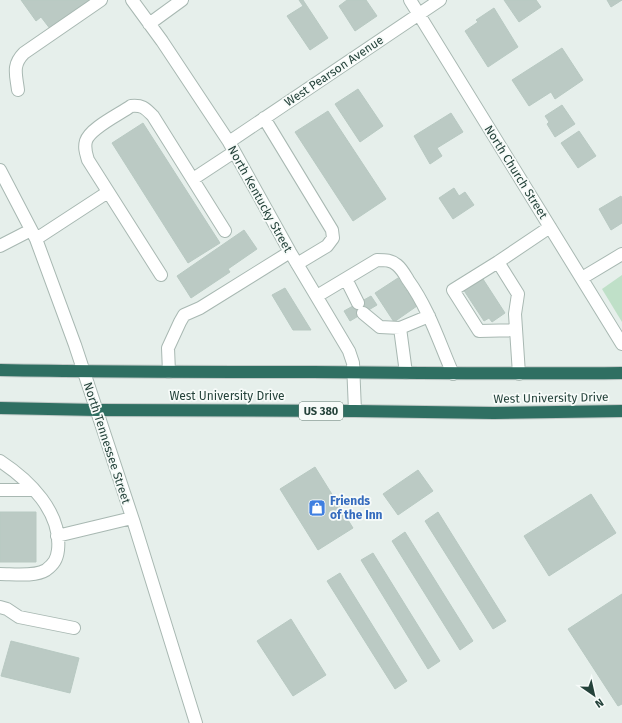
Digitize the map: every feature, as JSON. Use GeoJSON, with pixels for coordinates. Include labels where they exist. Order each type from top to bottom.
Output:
{"type":"FeatureCollection","features":[{"type":"Feature","properties":{"kind":"highway","name":"West University Drive"},"geometry":{"type":"LineString","coordinates":[[0,370],[84,372],[354,372],[453,374],[622,373]]}},
{"type":"Feature","properties":{"kind":"highway","name":"West University Drive"},"geometry":{"type":"LineString","coordinates":[[0,408],[494,413],[622,411]]}},
{"type":"Feature","properties":{"kind":"street"},"geometry":{"type":"LineString","coordinates":[[18,90],[16,64],[18,58],[102,0]]}},
{"type":"Feature","properties":{"kind":"street","name":"North Kentucky Street"},"geometry":{"type":"LineString","coordinates":[[132,0],[162,41],[231,147],[290,252],[349,351],[354,372],[355,411]]}},
{"type":"Feature","properties":{"kind":"street"},"geometry":{"type":"LineString","coordinates":[[149,24],[182,0]]}},
{"type":"Feature","properties":{"kind":"street","name":"North Church Street"},"geometry":{"type":"LineString","coordinates":[[410,0],[622,344]]}},
{"type":"Feature","properties":{"kind":"street","name":"West Pearson Avenue"},"geometry":{"type":"LineString","coordinates":[[193,179],[264,118],[440,0]]}},
{"type":"Feature","properties":{"kind":"street"},"geometry":{"type":"LineString","coordinates":[[161,275],[88,160],[85,150],[86,140],[92,131],[131,106],[139,105],[145,108],[153,116],[225,231]]}},
{"type":"Feature","properties":{"kind":"street"},"geometry":{"type":"LineString","coordinates":[[264,118],[332,230],[333,238],[327,246],[297,264]]}},
{"type":"Feature","properties":{"kind":"street","name":"North Tennessee Street"},"geometry":{"type":"LineString","coordinates":[[0,170],[4,188],[34,235],[84,372],[132,518],[196,723]]}},
{"type":"Feature","properties":{"kind":"street"},"geometry":{"type":"LineString","coordinates":[[0,246],[34,235],[108,192]]}},
{"type":"Feature","properties":{"kind":"street"},"geometry":{"type":"LineString","coordinates":[[516,330],[479,331],[453,290],[550,227]]}},
{"type":"Feature","properties":{"kind":"street"},"geometry":{"type":"LineString","coordinates":[[169,372],[168,348],[184,315],[200,308],[290,252]]}},
{"type":"Feature","properties":{"kind":"street"},"geometry":{"type":"LineString","coordinates":[[582,278],[622,254]]}},
{"type":"Feature","properties":{"kind":"street"},"geometry":{"type":"LineString","coordinates":[[317,296],[377,260],[388,260],[399,266],[420,296],[430,316],[435,333],[453,374]]}},
{"type":"Feature","properties":{"kind":"street"},"geometry":{"type":"LineString","coordinates":[[498,262],[518,294],[515,314],[519,374]]}},
{"type":"Feature","properties":{"kind":"street"},"geometry":{"type":"LineString","coordinates":[[346,279],[361,308],[380,327],[400,328],[430,316]]}},
{"type":"Feature","properties":{"kind":"street"},"geometry":{"type":"LineString","coordinates":[[400,328],[406,373]]}},
{"type":"Feature","properties":{"kind":"street"},"geometry":{"type":"LineString","coordinates":[[0,461],[9,467],[34,490],[45,503],[53,515],[59,541],[56,559],[45,570],[29,574],[0,574]]}},
{"type":"Feature","properties":{"kind":"street"},"geometry":{"type":"LineString","coordinates":[[0,490],[34,490]]}},
{"type":"Feature","properties":{"kind":"street"},"geometry":{"type":"LineString","coordinates":[[58,536],[132,518]]}},
{"type":"Feature","properties":{"kind":"street"},"geometry":{"type":"LineString","coordinates":[[0,607],[7,609],[19,617],[74,628]]}},
{"type":"Feature","properties":{"kind":"green space"},"geometry":{"type":"Polygon","coordinates":[[[622,275],[622,322],[602,289],[622,275]]]}},
{"type":"Feature","properties":{"kind":"building"},"geometry":{"type":"Polygon","coordinates":[[[21,0],[94,0],[51,30],[41,17],[36,21],[21,0]]]}},
{"type":"Feature","properties":{"kind":"building"},"geometry":{"type":"Polygon","coordinates":[[[299,0],[303,0],[328,38],[310,50],[287,16],[303,6],[299,0]]]}},
{"type":"Feature","properties":{"kind":"building"},"geometry":{"type":"Polygon","coordinates":[[[347,0],[366,0],[377,16],[355,31],[339,6],[347,0]]]}},
{"type":"Feature","properties":{"kind":"building"},"geometry":{"type":"Polygon","coordinates":[[[504,0],[536,0],[541,7],[519,22],[504,0]]]}},
{"type":"Feature","properties":{"kind":"building"},"geometry":{"type":"Polygon","coordinates":[[[607,0],[622,0],[611,7],[607,0]]]}},
{"type":"Feature","properties":{"kind":"building"},"geometry":{"type":"Polygon","coordinates":[[[494,8],[518,47],[488,67],[465,31],[478,22],[476,20],[494,8]]]}},
{"type":"Feature","properties":{"kind":"building"},"geometry":{"type":"Polygon","coordinates":[[[562,48],[583,80],[555,99],[551,92],[529,106],[512,80],[562,48]]]}},
{"type":"Feature","properties":{"kind":"building"},"geometry":{"type":"Polygon","coordinates":[[[358,89],[383,126],[360,142],[335,104],[358,89]]]}},
{"type":"Feature","properties":{"kind":"building"},"geometry":{"type":"Polygon","coordinates":[[[562,105],[575,124],[555,137],[547,124],[549,122],[545,116],[562,105]]]}},
{"type":"Feature","properties":{"kind":"building"},"geometry":{"type":"Polygon","coordinates":[[[328,111],[386,199],[353,221],[295,132],[328,111]]]}},
{"type":"Feature","properties":{"kind":"building"},"geometry":{"type":"Polygon","coordinates":[[[451,113],[463,132],[437,148],[442,156],[430,164],[414,136],[451,113]]]}},
{"type":"Feature","properties":{"kind":"building"},"geometry":{"type":"Polygon","coordinates":[[[143,123],[220,243],[188,263],[112,143],[143,123]]]}},
{"type":"Feature","properties":{"kind":"building"},"geometry":{"type":"Polygon","coordinates":[[[579,131],[596,156],[578,168],[561,143],[579,131]]]}},
{"type":"Feature","properties":{"kind":"building"},"geometry":{"type":"Polygon","coordinates":[[[454,188],[459,196],[465,192],[474,205],[453,219],[439,198],[454,188]]]}},
{"type":"Feature","properties":{"kind":"building"},"geometry":{"type":"Polygon","coordinates":[[[621,196],[622,223],[611,230],[599,209],[621,196]]]}},
{"type":"Feature","properties":{"kind":"building"},"geometry":{"type":"Polygon","coordinates":[[[244,230],[257,249],[228,269],[230,272],[191,298],[177,276],[244,230]]]}},
{"type":"Feature","properties":{"kind":"building"},"geometry":{"type":"Polygon","coordinates":[[[481,276],[505,313],[492,322],[489,318],[484,321],[463,289],[481,276]]]}},
{"type":"Feature","properties":{"kind":"building"},"geometry":{"type":"Polygon","coordinates":[[[398,278],[417,306],[394,322],[375,293],[398,278]]]}},
{"type":"Feature","properties":{"kind":"building"},"geometry":{"type":"Polygon","coordinates":[[[285,288],[311,330],[293,330],[272,295],[285,288]]]}},
{"type":"Feature","properties":{"kind":"building"},"geometry":{"type":"Polygon","coordinates":[[[371,296],[377,305],[350,321],[344,311],[371,296]]]}},
{"type":"Feature","properties":{"kind":"building","name":"Friends of the Inn"},"geometry":{"type":"Polygon","coordinates":[[[315,467],[353,528],[318,550],[280,489],[315,467]]]}},
{"type":"Feature","properties":{"kind":"building"},"geometry":{"type":"Polygon","coordinates":[[[418,470],[433,491],[398,515],[383,494],[418,470]]]}},
{"type":"Feature","properties":{"kind":"building"},"geometry":{"type":"Polygon","coordinates":[[[591,494],[616,533],[549,576],[524,536],[591,494]]]}},
{"type":"Feature","properties":{"kind":"building"},"geometry":{"type":"Polygon","coordinates":[[[0,512],[36,512],[36,562],[0,562],[0,512]]]}},
{"type":"Feature","properties":{"kind":"building"},"geometry":{"type":"Polygon","coordinates":[[[438,512],[506,621],[493,629],[425,521],[438,512]]]}},
{"type":"Feature","properties":{"kind":"building"},"geometry":{"type":"Polygon","coordinates":[[[405,532],[473,641],[460,650],[392,541],[405,532]]]}},
{"type":"Feature","properties":{"kind":"building"},"geometry":{"type":"Polygon","coordinates":[[[373,553],[440,661],[428,669],[361,560],[373,553]]]}},
{"type":"Feature","properties":{"kind":"building"},"geometry":{"type":"Polygon","coordinates":[[[340,573],[407,681],[395,689],[327,581],[340,573]]]}},
{"type":"Feature","properties":{"kind":"building"},"geometry":{"type":"Polygon","coordinates":[[[622,594],[622,704],[618,706],[568,629],[622,594]]]}},
{"type":"Feature","properties":{"kind":"building"},"geometry":{"type":"Polygon","coordinates":[[[291,619],[326,675],[293,696],[257,641],[291,619]]]}},
{"type":"Feature","properties":{"kind":"building"},"geometry":{"type":"Polygon","coordinates":[[[11,641],[79,658],[70,693],[1,676],[11,641]]]}},
{"type":"Feature","properties":{"kind":"place","name":"Friends of the Inn"},"geometry":{"type":"Point","coordinates":[317,508]}}]}
